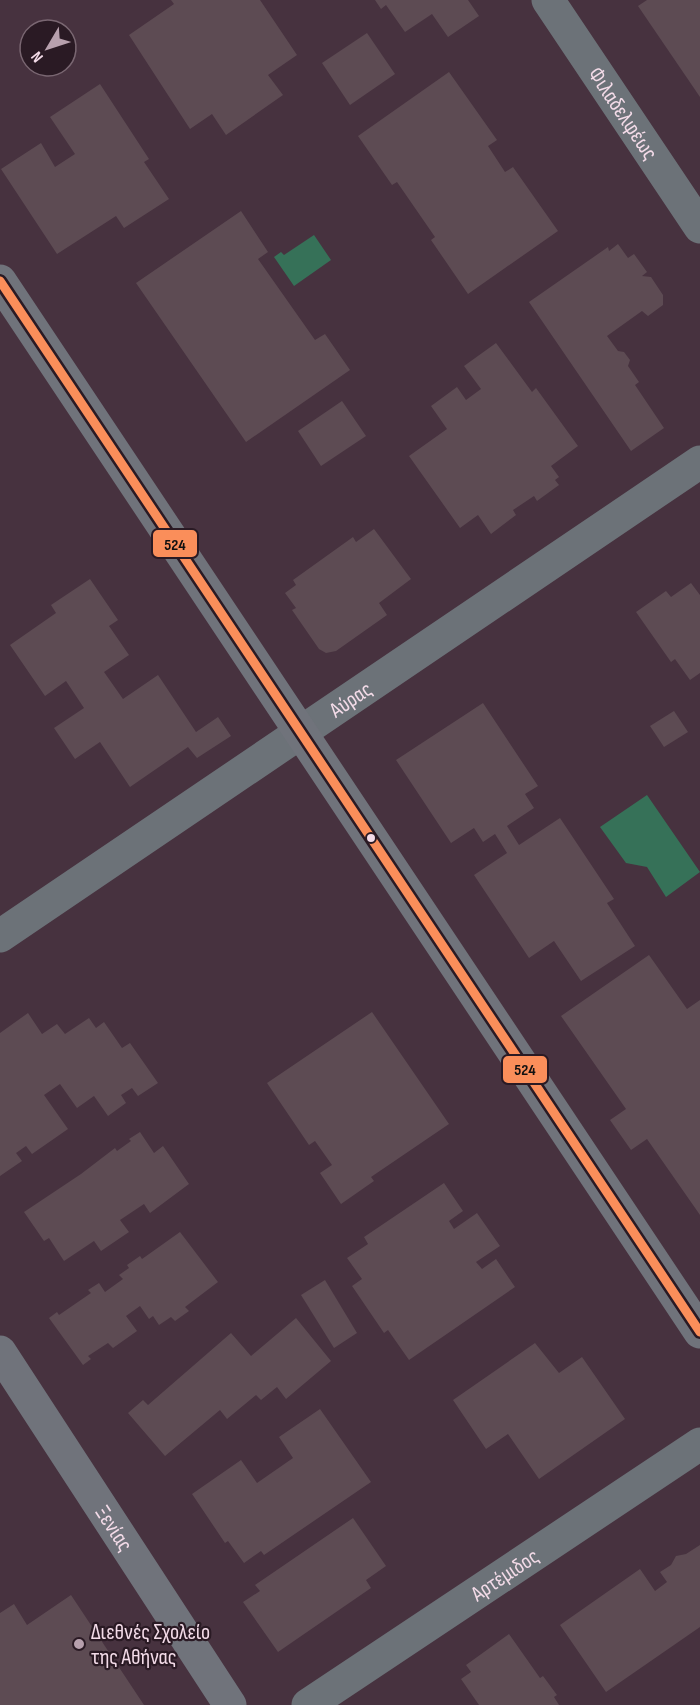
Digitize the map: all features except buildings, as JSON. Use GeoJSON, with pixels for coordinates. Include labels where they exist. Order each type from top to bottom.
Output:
{"type":"FeatureCollection","features":[{"type":"Feature","properties":{"kind":"street","name":"Φιλαδελφέως"},"geometry":{"type":"LineString","coordinates":[[548,0],[700,226]]}},
{"type":"Feature","properties":{"kind":"street"},"geometry":{"type":"LineString","coordinates":[[0,281],[700,1332]]}},
{"type":"Feature","properties":{"kind":"street","name":"Αύρας"},"geometry":{"type":"LineString","coordinates":[[0,936],[700,462]]}},
{"type":"Feature","properties":{"kind":"street","name":"Ξενίας"},"geometry":{"type":"LineString","coordinates":[[0,1352],[230,1705]]}},
{"type":"Feature","properties":{"kind":"street","name":"Αρτέμιδος"},"geometry":{"type":"LineString","coordinates":[[308,1705],[700,1444]]}},
{"type":"Feature","properties":{"kind":"shaded area"},"geometry":{"type":"Polygon","coordinates":[[[314,235],[331,260],[294,286],[274,257],[281,252],[284,255],[314,235]]]}},
{"type":"Feature","properties":{"kind":"shaded area"},"geometry":{"type":"Polygon","coordinates":[[[647,795],[700,872],[666,897],[647,867],[626,863],[600,827],[647,795]]]}},
{"type":"Feature","properties":{"kind":"transit line","name":"524"},"geometry":{"type":"LineString","coordinates":[[0,281],[700,1332]]}},
{"type":"Feature","properties":{"kind":"place","name":"Διεθνές Σχολείο της Αθήνας"},"geometry":{"type":"Point","coordinates":[79,1644]}}]}
